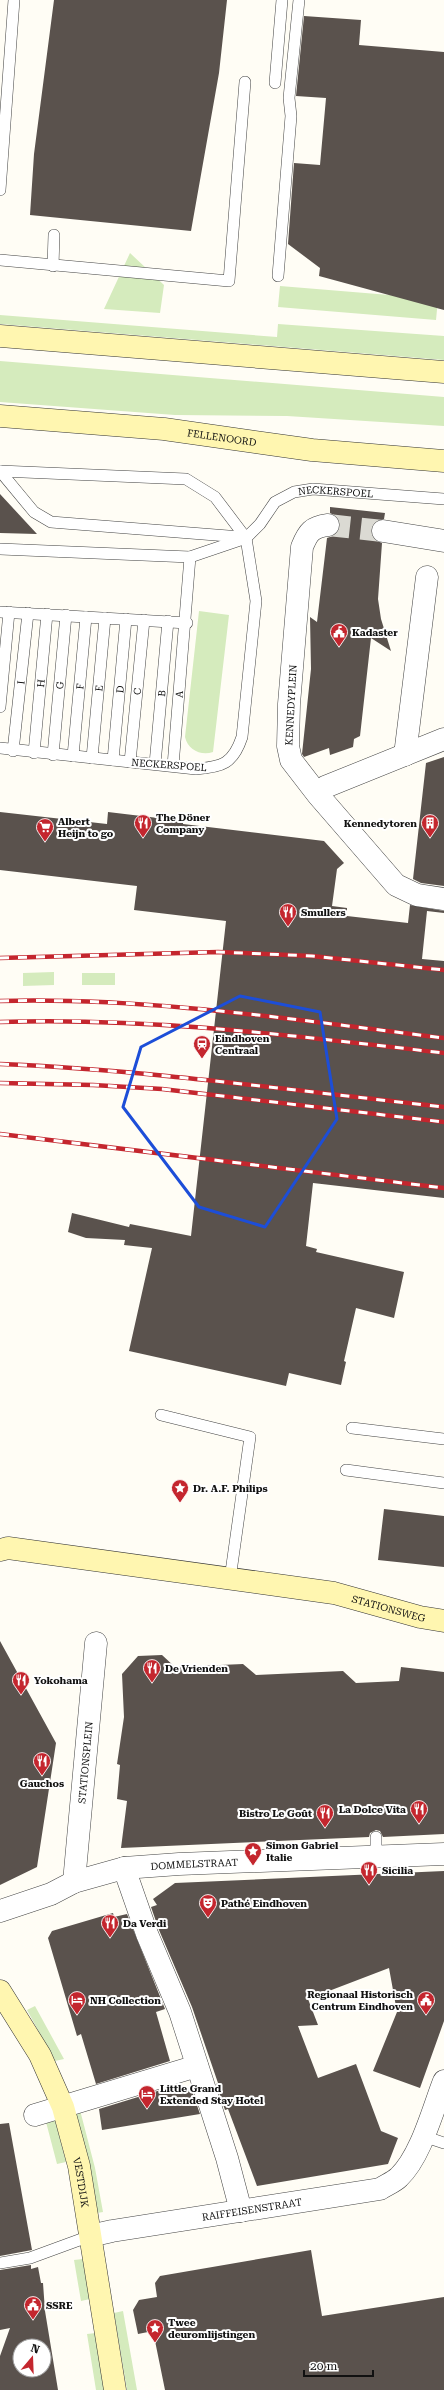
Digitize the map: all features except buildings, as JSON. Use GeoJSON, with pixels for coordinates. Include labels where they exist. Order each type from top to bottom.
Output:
{"type":"FeatureCollection","features":[{"type":"Feature","properties":{"kind":"main road"},"geometry":{"type":"LineString","coordinates":[[0,336],[444,372]]}},
{"type":"Feature","properties":{"kind":"main road","name":"FELLENOORD"},"geometry":{"type":"LineString","coordinates":[[0,416],[164,429],[312,450],[444,461]]}},
{"type":"Feature","properties":{"kind":"main road"},"geometry":{"type":"LineString","coordinates":[[0,1550],[8,1548],[230,1579]]}},
{"type":"Feature","properties":{"kind":"main road","name":"STATIONSWEG"},"geometry":{"type":"LineString","coordinates":[[230,1579],[334,1593],[420,1617],[444,1621]]}},
{"type":"Feature","properties":{"kind":"main road","name":"VESTDIJK"},"geometry":{"type":"LineString","coordinates":[[0,1991],[40,2055],[63,2106],[79,2166],[115,2390]]}},
{"type":"Feature","properties":{"kind":"street","name":"KENNEDYPLEIN"},"geometry":{"type":"LineString","coordinates":[[328,525],[317,526],[307,533],[302,547],[289,704],[288,746],[290,760],[318,796],[396,885],[417,895],[444,899]]}},
{"type":"Feature","properties":{"kind":"street"},"geometry":{"type":"LineString","coordinates":[[383,531],[444,541]]}},
{"type":"Feature","properties":{"kind":"street"},"geometry":{"type":"LineString","coordinates":[[405,755],[427,577]]}},
{"type":"Feature","properties":{"kind":"street"},"geometry":{"type":"LineString","coordinates":[[325,787],[444,739]]}},
{"type":"Feature","properties":{"kind":"street","name":"STATIONSPLEIN"},"geometry":{"type":"LineString","coordinates":[[74,1882],[96,1642]]}},
{"type":"Feature","properties":{"kind":"street","name":"DOMMELSTRAAT"},"geometry":{"type":"LineString","coordinates":[[0,1911],[51,1894],[74,1882],[124,1868],[376,1847],[444,1854]]}},
{"type":"Feature","properties":{"kind":"street"},"geometry":{"type":"LineString","coordinates":[[124,1868],[147,1934],[180,2012],[241,2211]]}},
{"type":"Feature","properties":{"kind":"street"},"geometry":{"type":"LineString","coordinates":[[35,2115],[197,2066]]}},
{"type":"Feature","properties":{"kind":"street","name":"RAIFFEISENSTRAAT"},"geometry":{"type":"LineString","coordinates":[[90,2236],[112,2231],[380,2188],[398,2177],[408,2165],[423,2136],[444,2081]]}},
{"type":"Feature","properties":{"kind":"lane"},"geometry":{"type":"LineString","coordinates":[[0,190],[14,0]]}},
{"type":"Feature","properties":{"kind":"lane"},"geometry":{"type":"LineString","coordinates":[[275,83],[282,0]]}},
{"type":"Feature","properties":{"kind":"lane"},"geometry":{"type":"LineString","coordinates":[[278,276],[291,116],[289,98],[299,0]]}},
{"type":"Feature","properties":{"kind":"lane"},"geometry":{"type":"LineString","coordinates":[[0,260],[229,281],[245,82]]}},
{"type":"Feature","properties":{"kind":"lane"},"geometry":{"type":"LineString","coordinates":[[53,266],[54,235]]}},
{"type":"Feature","properties":{"kind":"lane","name":"NECKERSPOEL"},"geometry":{"type":"LineString","coordinates":[[0,471],[34,512],[51,522],[246,538]]}},
{"type":"Feature","properties":{"kind":"lane","name":"NECKERSPOEL"},"geometry":{"type":"LineString","coordinates":[[0,471],[186,479],[215,497],[246,538],[256,601],[245,714],[238,749],[231,759],[218,768],[196,769],[13,751],[0,748]]}},
{"type":"Feature","properties":{"kind":"lane","name":"NECKERSPOEL"},"geometry":{"type":"LineString","coordinates":[[0,549],[190,557],[246,538],[260,524],[275,502],[294,492],[313,489],[444,500]]}},
{"type":"Feature","properties":{"kind":"lane"},"geometry":{"type":"LineString","coordinates":[[0,708],[5,612],[186,623],[190,557]]}},
{"type":"Feature","properties":{"kind":"lane","name":"I"},"geometry":{"type":"LineString","coordinates":[[13,751],[28,614]]}},
{"type":"Feature","properties":{"kind":"lane","name":"H"},"geometry":{"type":"LineString","coordinates":[[34,753],[47,614]]}},
{"type":"Feature","properties":{"kind":"lane","name":"G"},"geometry":{"type":"LineString","coordinates":[[53,755],[66,615]]}},
{"type":"Feature","properties":{"kind":"lane","name":"F"},"geometry":{"type":"LineString","coordinates":[[73,756],[86,617]]}},
{"type":"Feature","properties":{"kind":"lane","name":"E"},"geometry":{"type":"LineString","coordinates":[[92,758],[105,618]]}},
{"type":"Feature","properties":{"kind":"lane","name":"D"},"geometry":{"type":"LineString","coordinates":[[113,760],[126,619]]}},
{"type":"Feature","properties":{"kind":"lane","name":"C"},"geometry":{"type":"LineString","coordinates":[[130,762],[144,620]]}},
{"type":"Feature","properties":{"kind":"lane","name":"B"},"geometry":{"type":"LineString","coordinates":[[155,764],[168,621]]}},
{"type":"Feature","properties":{"kind":"lane","name":"A"},"geometry":{"type":"LineString","coordinates":[[173,766],[186,623]]}},
{"type":"Feature","properties":{"kind":"lane"},"geometry":{"type":"LineString","coordinates":[[161,1416],[250,1437],[230,1579]]}},
{"type":"Feature","properties":{"kind":"lane"},"geometry":{"type":"LineString","coordinates":[[352,1428],[444,1439]]}},
{"type":"Feature","properties":{"kind":"lane"},"geometry":{"type":"LineString","coordinates":[[346,1470],[444,1483]]}},
{"type":"Feature","properties":{"kind":"lane"},"geometry":{"type":"LineString","coordinates":[[423,2136],[444,2143]]}},
{"type":"Feature","properties":{"kind":"lane","name":"RAIFFEISENSTRAAT"},"geometry":{"type":"LineString","coordinates":[[0,2263],[30,2258],[90,2236]]}},
{"type":"Feature","properties":{"kind":"highlighted area"},"geometry":{"type":"Polygon","coordinates":[[[240,996],[320,1012],[337,1119],[265,1227],[199,1207],[123,1107],[141,1047],[240,996]]]}},
{"type":"Feature","properties":{"kind":"green space"},"geometry":{"type":"Polygon","coordinates":[[[130,253],[164,285],[160,313],[104,309],[130,253]]]}},
{"type":"Feature","properties":{"kind":"green space"},"geometry":{"type":"Polygon","coordinates":[[[280,286],[438,299],[436,320],[278,307],[280,286]]]}},
{"type":"Feature","properties":{"kind":"green space"},"geometry":{"type":"Polygon","coordinates":[[[0,315],[277,337],[278,324],[444,336],[444,360],[0,324],[0,315]]]}},
{"type":"Feature","properties":{"kind":"green space"},"geometry":{"type":"Polygon","coordinates":[[[0,361],[444,397],[444,426],[287,416],[175,415],[0,402],[0,361]]]}},
{"type":"Feature","properties":{"kind":"green space"},"geometry":{"type":"Polygon","coordinates":[[[199,611],[229,615],[213,752],[208,753],[192,749],[185,737],[199,611]]]}},
{"type":"Feature","properties":{"kind":"green space"},"geometry":{"type":"Polygon","coordinates":[[[54,972],[54,985],[23,986],[23,973],[54,972]]]}},
{"type":"Feature","properties":{"kind":"green space"},"geometry":{"type":"Polygon","coordinates":[[[82,973],[115,973],[115,985],[82,985],[82,973]]]}},
{"type":"Feature","properties":{"kind":"green space"},"geometry":{"type":"Polygon","coordinates":[[[35,2006],[64,2059],[55,2061],[27,2010],[35,2006]]]}},
{"type":"Feature","properties":{"kind":"green space"},"geometry":{"type":"Polygon","coordinates":[[[80,2110],[95,2168],[103,2212],[97,2213],[75,2113],[80,2110]]]}},
{"type":"Feature","properties":{"kind":"green space"},"geometry":{"type":"Polygon","coordinates":[[[55,2120],[66,2162],[57,2164],[46,2122],[55,2120]]]}},
{"type":"Feature","properties":{"kind":"green space"},"geometry":{"type":"Polygon","coordinates":[[[83,2259],[90,2299],[81,2301],[74,2260],[83,2259]]]}},
{"type":"Feature","properties":{"kind":"green space"},"geometry":{"type":"Polygon","coordinates":[[[123,2311],[137,2390],[127,2390],[114,2313],[123,2311]]]}},
{"type":"Feature","properties":{"kind":"green space"},"geometry":{"type":"Polygon","coordinates":[[[96,2333],[105,2390],[96,2390],[87,2334],[96,2333]]]}},
{"type":"Feature","properties":{"kind":"tunnel"},"geometry":{"type":"LineString","coordinates":[[328,525],[383,531]]}},
{"type":"Feature","properties":{"kind":"railway"},"geometry":{"type":"LineString","coordinates":[[0,958],[218,952],[312,956],[444,970]]}},
{"type":"Feature","properties":{"kind":"railway"},"geometry":{"type":"LineString","coordinates":[[0,1001],[56,1001],[167,1006],[278,1017],[444,1038]]}},
{"type":"Feature","properties":{"kind":"railway"},"geometry":{"type":"LineString","coordinates":[[0,1022],[56,1021],[167,1025],[278,1034],[444,1053]]}},
{"type":"Feature","properties":{"kind":"railway"},"geometry":{"type":"LineString","coordinates":[[0,1064],[167,1076],[444,1107]]}},
{"type":"Feature","properties":{"kind":"railway"},"geometry":{"type":"LineString","coordinates":[[0,1083],[93,1085],[162,1089],[444,1122]]}},
{"type":"Feature","properties":{"kind":"railway"},"geometry":{"type":"LineString","coordinates":[[0,1134],[444,1188]]}},
{"type":"Feature","properties":{"kind":"place","name":"Kadaster"},"geometry":{"type":"Point","coordinates":[339,647]}},
{"type":"Feature","properties":{"kind":"place","name":"The Döner Company"},"geometry":{"type":"Point","coordinates":[143,838]}},
{"type":"Feature","properties":{"kind":"place","name":"Kennedytoren"},"geometry":{"type":"Point","coordinates":[430,838]}},
{"type":"Feature","properties":{"kind":"place","name":"Albert Heijn to go"},"geometry":{"type":"Point","coordinates":[45,842]}},
{"type":"Feature","properties":{"kind":"place","name":"Smullers"},"geometry":{"type":"Point","coordinates":[288,927]}},
{"type":"Feature","properties":{"kind":"place","name":"Eindhoven Centraal"},"geometry":{"type":"Point","coordinates":[202,1059]}},
{"type":"Feature","properties":{"kind":"place","name":"Dr. A.F. Philips"},"geometry":{"type":"Point","coordinates":[180,1503]}},
{"type":"Feature","properties":{"kind":"place","name":"De Vrienden"},"geometry":{"type":"Point","coordinates":[152,1683]}},
{"type":"Feature","properties":{"kind":"place","name":"Yokohama"},"geometry":{"type":"Point","coordinates":[21,1695]}},
{"type":"Feature","properties":{"kind":"place","name":"Gauchos"},"geometry":{"type":"Point","coordinates":[42,1776]}},
{"type":"Feature","properties":{"kind":"place","name":"La Dolce Vita"},"geometry":{"type":"Point","coordinates":[419,1824]}},
{"type":"Feature","properties":{"kind":"place","name":"Bistro Le Goût"},"geometry":{"type":"Point","coordinates":[325,1828]}},
{"type":"Feature","properties":{"kind":"place","name":"Simon Gabriel Italie"},"geometry":{"type":"Point","coordinates":[253,1866]}},
{"type":"Feature","properties":{"kind":"place","name":"Sicilia"},"geometry":{"type":"Point","coordinates":[369,1885]}},
{"type":"Feature","properties":{"kind":"place","name":"Pathé Eindhoven"},"geometry":{"type":"Point","coordinates":[208,1918]}},
{"type":"Feature","properties":{"kind":"place","name":"Da Verdi"},"geometry":{"type":"Point","coordinates":[110,1938]}},
{"type":"Feature","properties":{"kind":"place","name":"NH Collection"},"geometry":{"type":"Point","coordinates":[77,2015]}},
{"type":"Feature","properties":{"kind":"place","name":"Regionaal Historisch Centrum Eindhoven"},"geometry":{"type":"Point","coordinates":[426,2015]}},
{"type":"Feature","properties":{"kind":"place","name":"Little Grand Extended Stay Hotel"},"geometry":{"type":"Point","coordinates":[147,2109]}},
{"type":"Feature","properties":{"kind":"place","name":"SSRE"},"geometry":{"type":"Point","coordinates":[33,2320]}},
{"type":"Feature","properties":{"kind":"place","name":"Twee deuromlijstingen"},"geometry":{"type":"Point","coordinates":[155,2343]}}]}
